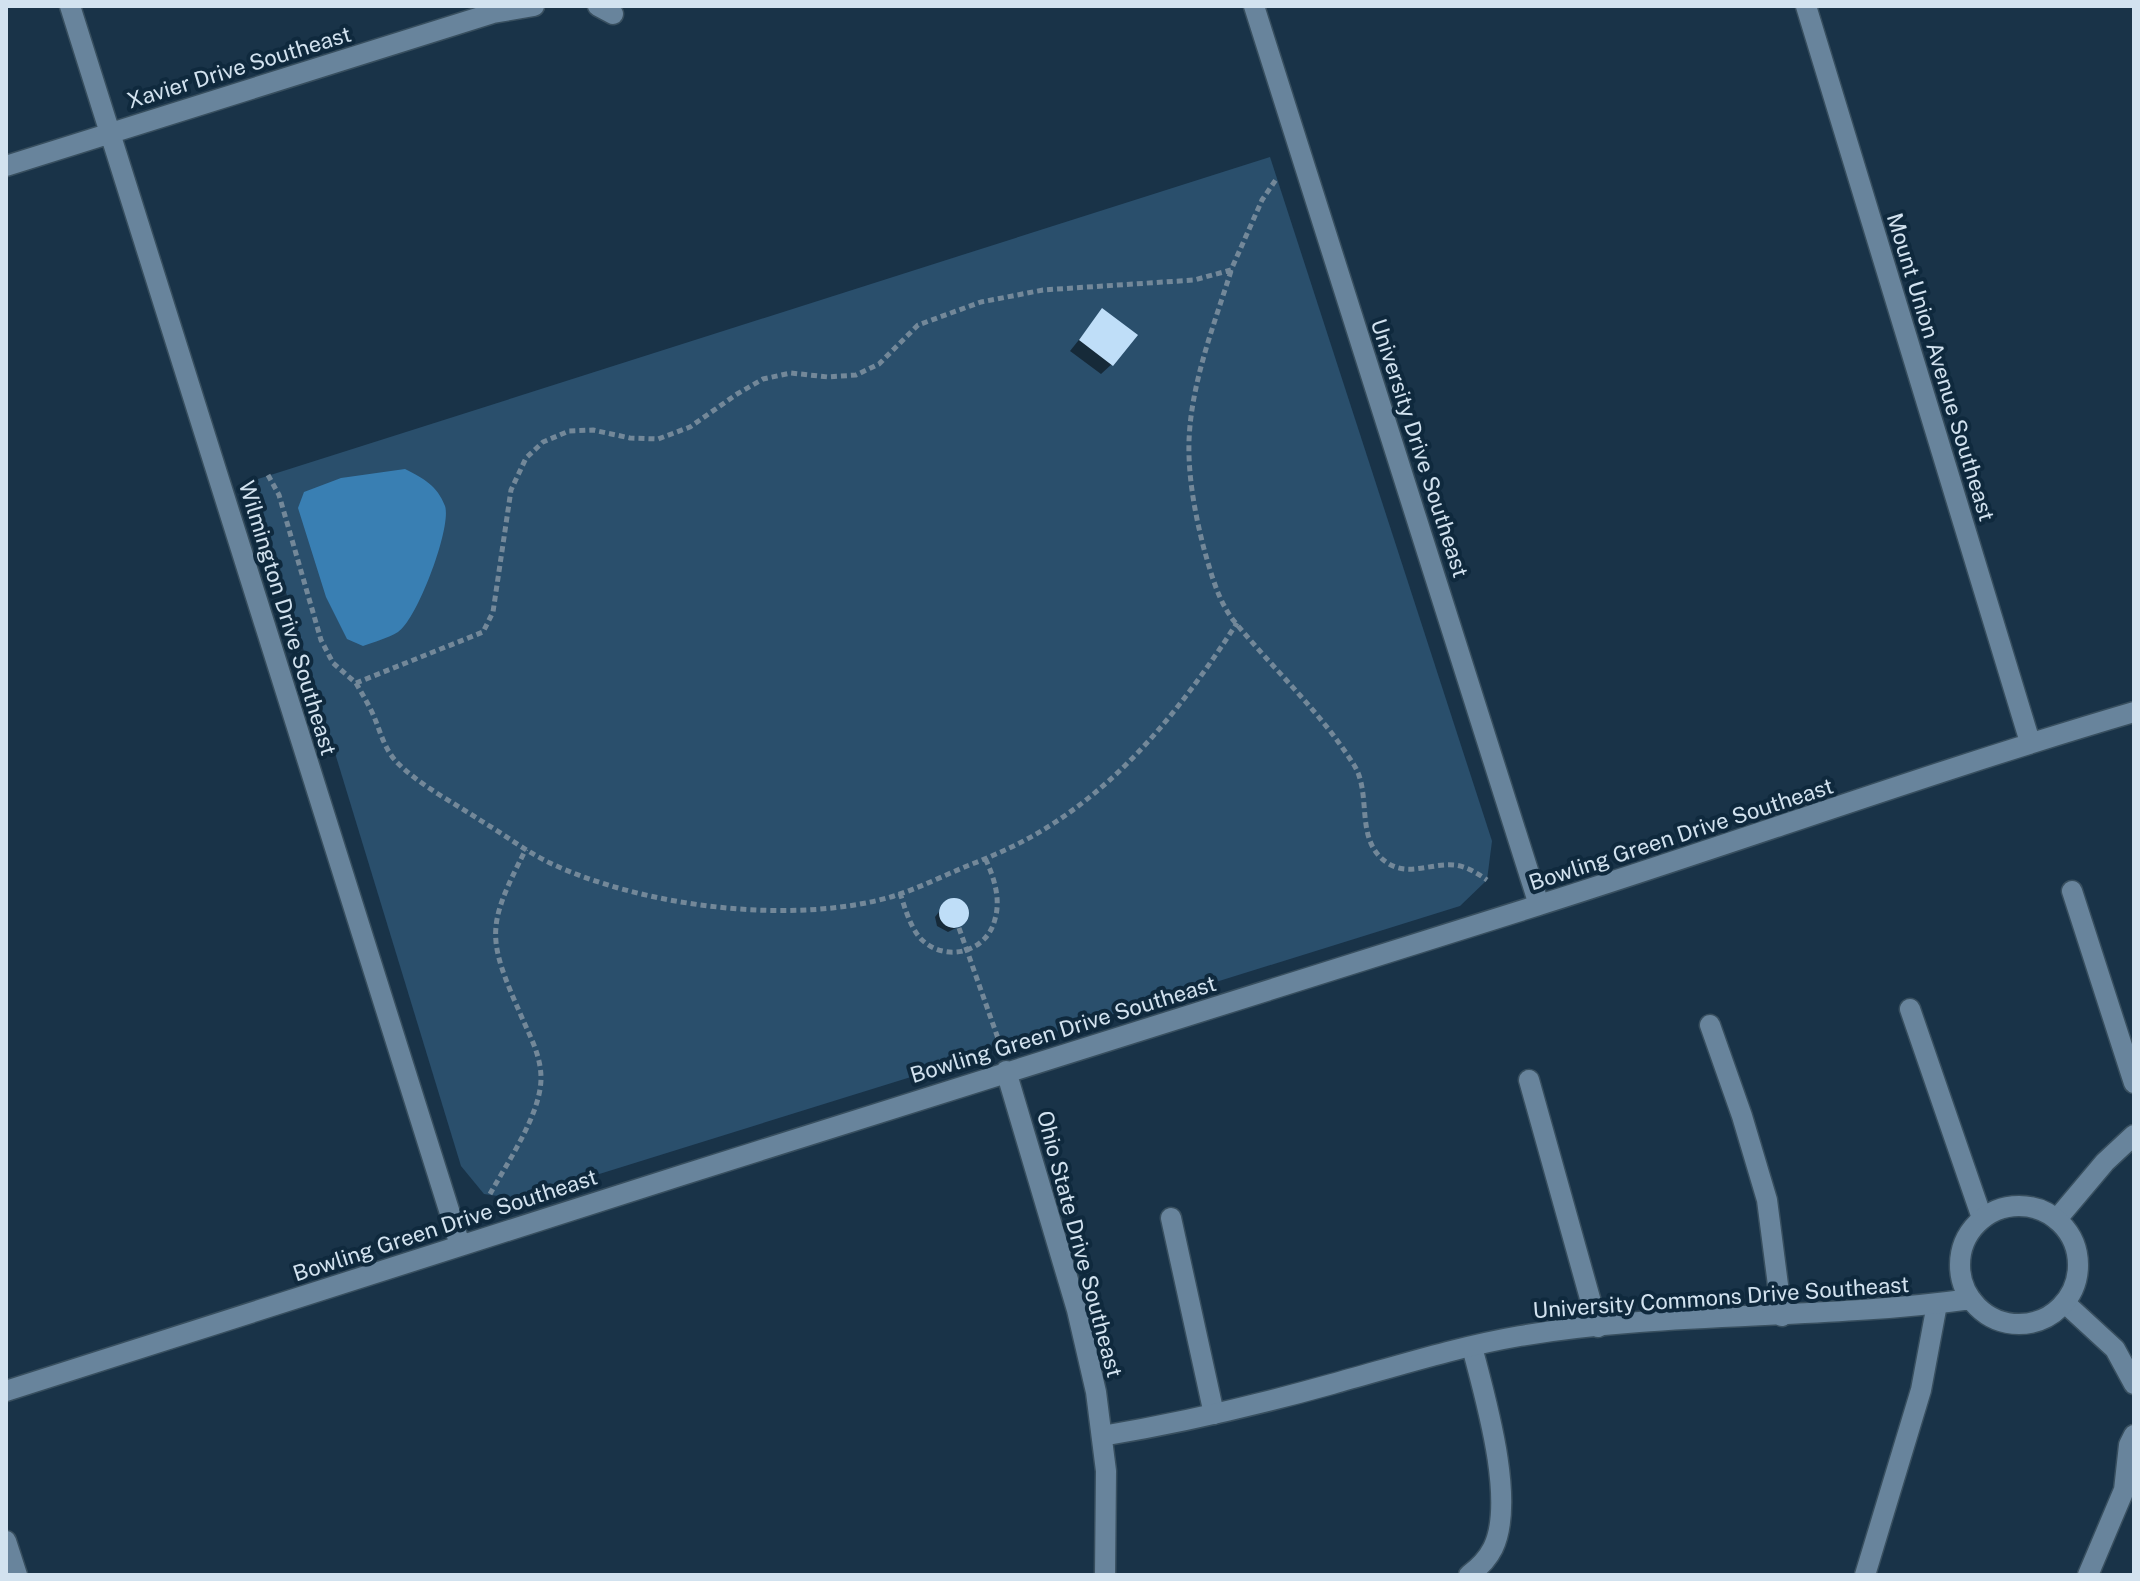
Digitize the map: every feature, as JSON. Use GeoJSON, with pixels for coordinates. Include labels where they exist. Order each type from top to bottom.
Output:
{"type":"FeatureCollection","features":[{"type":"Feature","properties":{"kind":"street","name":"Wilmington Drive Southeast"},"geometry":{"type":"LineString","coordinates":[[70,6],[460,1245]]}},
{"type":"Feature","properties":{"kind":"street","name":"Xavier Drive Southeast"},"geometry":{"type":"LineString","coordinates":[[6,166],[493,13],[534,6]]}},
{"type":"Feature","properties":{"kind":"street","name":"University Drive Southeast"},"geometry":{"type":"LineString","coordinates":[[1254,6],[1539,905]]}},
{"type":"Feature","properties":{"kind":"street","name":"Mount Union Avenue Southeast"},"geometry":{"type":"LineString","coordinates":[[1806,6],[2030,742]]}},
{"type":"Feature","properties":{"kind":"street","name":"Bowling Green Drive Southeast"},"geometry":{"type":"LineString","coordinates":[[6,1391],[1006,1071],[1736,843],[2030,742],[2134,712]]}},
{"type":"Feature","properties":{"kind":"street"},"geometry":{"type":"LineString","coordinates":[[2072,891],[2134,1083]]}},
{"type":"Feature","properties":{"kind":"street"},"geometry":{"type":"LineString","coordinates":[[1910,1009],[1967,1182],[1982,1218]]}},
{"type":"Feature","properties":{"kind":"street"},"geometry":{"type":"LineString","coordinates":[[1710,1025],[1767,1200],[1782,1316]]}},
{"type":"Feature","properties":{"kind":"street","name":"Ohio State Drive Southeast"},"geometry":{"type":"LineString","coordinates":[[1006,1071],[1077,1310],[1102,1436],[1106,1471],[1105,1575]]}},
{"type":"Feature","properties":{"kind":"street"},"geometry":{"type":"LineString","coordinates":[[1529,1080],[1598,1327]]}},
{"type":"Feature","properties":{"kind":"street"},"geometry":{"type":"LineString","coordinates":[[2057,1219],[2105,1162],[2134,1135]]}},
{"type":"Feature","properties":{"kind":"street"},"geometry":{"type":"LineString","coordinates":[[2023,1205],[2042,1209],[2057,1219],[2070,1233],[2077,1250],[2079,1268],[2075,1287],[2065,1303],[2052,1315],[2035,1322],[2017,1324],[1984,1312],[1971,1299],[1963,1282],[1960,1263],[1963,1245],[1982,1218],[2004,1207],[2023,1205]]}},
{"type":"Feature","properties":{"kind":"street"},"geometry":{"type":"LineString","coordinates":[[1171,1218],[1214,1414]]}},
{"type":"Feature","properties":{"kind":"street","name":"University Commons Drive Southeast"},"geometry":{"type":"LineString","coordinates":[[1102,1436],[1214,1414],[1519,1336],[1598,1327],[1782,1316],[1971,1299]]}},
{"type":"Feature","properties":{"kind":"street"},"geometry":{"type":"LineString","coordinates":[[2065,1303],[2115,1349],[2134,1384]]}},
{"type":"Feature","properties":{"kind":"street"},"geometry":{"type":"LineString","coordinates":[[1865,1575],[1921,1390],[1937,1304]]}},
{"type":"Feature","properties":{"kind":"street"},"geometry":{"type":"LineString","coordinates":[[1469,1575],[1483,1565],[1495,1546],[1501,1490],[1496,1452],[1472,1347]]}},
{"type":"Feature","properties":{"kind":"street"},"geometry":{"type":"LineString","coordinates":[[2088,1575],[2129,1494],[2129,1445],[2134,1435]]}},
{"type":"Feature","properties":{"kind":"street"},"geometry":{"type":"LineString","coordinates":[[6,1541],[17,1575]]}},
{"type":"Feature","properties":{"kind":"path"},"geometry":{"type":"LineString","coordinates":[[1277,178],[1262,200],[1231,270],[1203,364],[1189,440],[1191,480],[1213,581],[1237,623],[1323,720],[1356,768],[1362,782],[1366,829],[1374,848],[1388,864],[1407,870],[1455,865],[1487,880]]}},
{"type":"Feature","properties":{"kind":"path"},"geometry":{"type":"LineString","coordinates":[[356,683],[483,632],[493,612],[511,490],[526,458],[543,442],[569,431],[593,430],[630,438],[658,439],[690,427],[763,379],[791,373],[828,377],[856,375],[879,364],[918,325],[981,302],[1043,290],[1194,280],[1231,270]]}},
{"type":"Feature","properties":{"kind":"path"},"geometry":{"type":"LineString","coordinates":[[268,475],[279,495],[321,640],[333,663],[356,683],[394,758],[424,783],[549,863],[593,880],[707,906],[781,911],[847,906],[900,893],[1022,843],[1106,785],[1164,724],[1237,623]]}},
{"type":"Feature","properties":{"kind":"path"},"geometry":{"type":"LineString","coordinates":[[490,1194],[534,1109],[541,1079],[537,1051],[504,979],[494,943],[495,917],[526,849]]}},
{"type":"Feature","properties":{"kind":"path"},"geometry":{"type":"LineString","coordinates":[[900,893],[909,918],[925,942],[932,948],[952,954],[966,951],[986,938],[995,922],[998,903],[985,858]]}},
{"type":"Feature","properties":{"kind":"path"},"geometry":{"type":"LineString","coordinates":[[959,928],[1001,1049]]}},
{"type":"Feature","properties":{"kind":"shaded area"},"geometry":{"type":"Polygon","coordinates":[[[1270,157],[1492,841],[1487,880],[1460,906],[519,1199],[484,1194],[461,1166],[252,481],[1270,157]]]}},
{"type":"Feature","properties":{"kind":"shaded area"},"geometry":{"type":"Polygon","coordinates":[[[405,469],[429,483],[442,499],[446,517],[443,533],[423,592],[406,624],[398,632],[363,646],[347,639],[326,597],[298,508],[304,492],[341,478],[405,469]]]}},
{"type":"Feature","properties":{"kind":"building"},"geometry":{"type":"Polygon","coordinates":[[[1102,308],[1138,335],[1113,366],[1079,340],[1102,308]]]}},
{"type":"Feature","properties":{"kind":"building"},"geometry":{"type":"Polygon","coordinates":[[[954,898],[965,902],[969,913],[965,924],[954,928],[943,924],[939,913],[943,902],[954,898]]]}}]}
